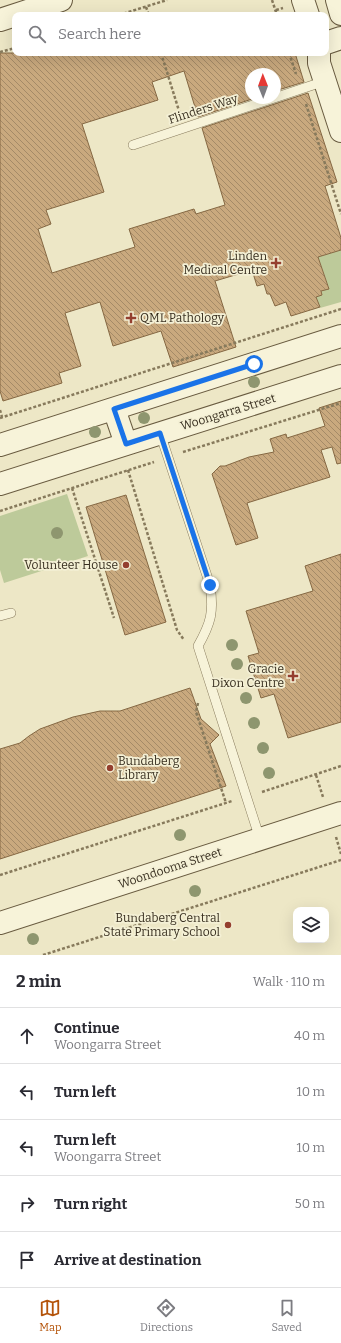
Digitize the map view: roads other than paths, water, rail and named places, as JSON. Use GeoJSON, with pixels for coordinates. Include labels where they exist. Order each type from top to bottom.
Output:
{"type":"FeatureCollection","features":[{"type":"Feature","properties":{"kind":"street"},"geometry":{"type":"LineString","coordinates":[[24,12],[61,0]]}},
{"type":"Feature","properties":{"kind":"street"},"geometry":{"type":"LineString","coordinates":[[303,0],[307,12]]}},
{"type":"Feature","properties":{"kind":"street"},"geometry":{"type":"LineString","coordinates":[[337,0],[341,14]]}},
{"type":"Feature","properties":{"kind":"street"},"geometry":{"type":"LineString","coordinates":[[0,20],[12,16]]}},
{"type":"Feature","properties":{"kind":"street"},"geometry":{"type":"LineString","coordinates":[[329,42],[341,38]]}},
{"type":"Feature","properties":{"kind":"street"},"geometry":{"type":"LineString","coordinates":[[319,56],[319,63],[341,131]]}},
{"type":"Feature","properties":{"kind":"street"},"geometry":{"type":"LineString","coordinates":[[0,445],[341,336]]}},
{"type":"Feature","properties":{"kind":"street","name":"Woongarra Street"},"geometry":{"type":"LineString","coordinates":[[0,484],[341,376]]}},
{"type":"Feature","properties":{"kind":"street"},"geometry":{"type":"LineString","coordinates":[[114,409],[126,444]]}},
{"type":"Feature","properties":{"kind":"street","name":"Woondooma Street"},"geometry":{"type":"LineString","coordinates":[[0,923],[333,816]]}},
{"type":"Feature","properties":{"kind":"lane","name":"Flinders Way"},"geometry":{"type":"LineString","coordinates":[[133,145],[325,82]]}},
{"type":"Feature","properties":{"kind":"lane"},"geometry":{"type":"LineString","coordinates":[[160,433],[210,585],[212,607],[211,619],[198,646],[260,839]]}},
{"type":"Feature","properties":{"kind":"lane"},"geometry":{"type":"LineString","coordinates":[[0,616],[10,613]]}},
{"type":"Feature","properties":{"kind":"place","name":"Linden Medical Centre"},"geometry":{"type":"Point","coordinates":[276,263]}},
{"type":"Feature","properties":{"kind":"place","name":"QML Pathology"},"geometry":{"type":"Point","coordinates":[131,318]}},
{"type":"Feature","properties":{"kind":"place","name":"Volunteer House"},"geometry":{"type":"Point","coordinates":[126,565]}},
{"type":"Feature","properties":{"kind":"place","name":"Gracie Dixon Centre"},"geometry":{"type":"Point","coordinates":[293,676]}},
{"type":"Feature","properties":{"kind":"place","name":"Bundaberg Library"},"geometry":{"type":"Point","coordinates":[110,768]}},
{"type":"Feature","properties":{"kind":"place","name":"Bundaberg Central State Primary School"},"geometry":{"type":"Point","coordinates":[228,925]}}]}
